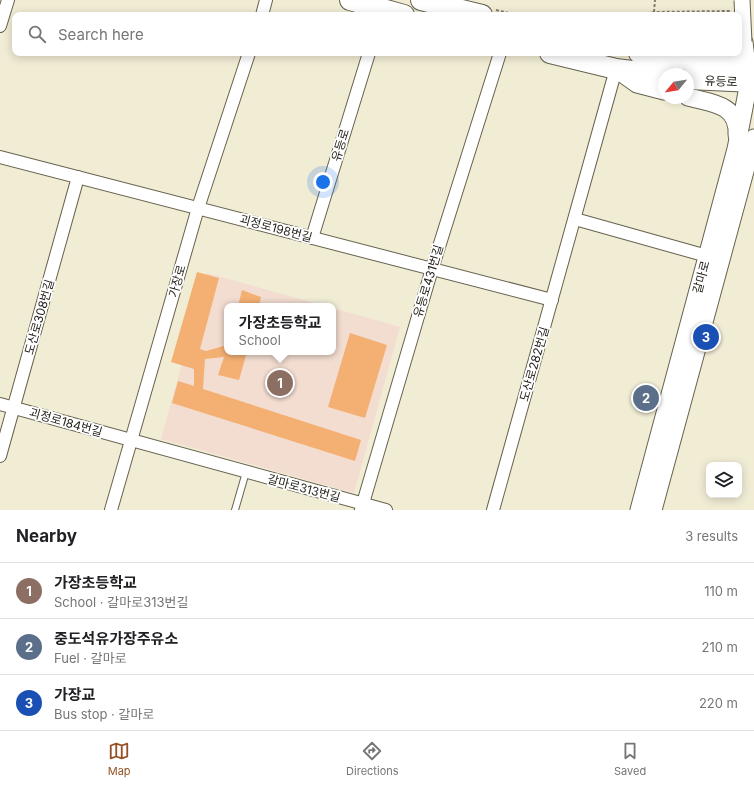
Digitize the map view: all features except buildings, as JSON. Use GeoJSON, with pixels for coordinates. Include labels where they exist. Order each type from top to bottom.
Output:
{"type":"FeatureCollection","features":[{"type":"Feature","properties":{"kind":"main road"},"geometry":{"type":"LineString","coordinates":[[350,0],[381,12]]}},
{"type":"Feature","properties":{"kind":"main road"},"geometry":{"type":"LineString","coordinates":[[421,0],[470,12]]}},
{"type":"Feature","properties":{"kind":"main road","name":"갈마로"},"geometry":{"type":"LineString","coordinates":[[639,510],[736,148],[751,73],[744,42]]}},
{"type":"Feature","properties":{"kind":"main road"},"geometry":{"type":"LineString","coordinates":[[562,56],[616,69],[658,75]]}},
{"type":"Feature","properties":{"kind":"main road","name":"유등로"},"geometry":{"type":"LineString","coordinates":[[653,56],[751,73]]}},
{"type":"Feature","properties":{"kind":"main road"},"geometry":{"type":"LineString","coordinates":[[616,69],[637,84],[658,89]]}},
{"type":"Feature","properties":{"kind":"main road","name":"유등로"},"geometry":{"type":"LineString","coordinates":[[694,78],[751,73]]}},
{"type":"Feature","properties":{"kind":"main road"},"geometry":{"type":"LineString","coordinates":[[694,99],[726,108],[734,116],[737,131],[736,148]]}},
{"type":"Feature","properties":{"kind":"main road","name":"갈마로"},"geometry":{"type":"LineString","coordinates":[[653,510],[754,138]]}},
{"type":"Feature","properties":{"kind":"street"},"geometry":{"type":"LineString","coordinates":[[0,26],[8,0]]}},
{"type":"Feature","properties":{"kind":"street"},"geometry":{"type":"LineString","coordinates":[[263,12],[266,0]]}},
{"type":"Feature","properties":{"kind":"street"},"geometry":{"type":"LineString","coordinates":[[742,0],[744,42]]}},
{"type":"Feature","properties":{"kind":"street","name":"가장로"},"geometry":{"type":"LineString","coordinates":[[111,510],[198,208],[248,56]]}},
{"type":"Feature","properties":{"kind":"street","name":"유등로"},"geometry":{"type":"LineString","coordinates":[[312,238],[368,56]]}},
{"type":"Feature","properties":{"kind":"street","name":"유등로431번길"},"geometry":{"type":"LineString","coordinates":[[362,507],[432,268],[499,56]]}},
{"type":"Feature","properties":{"kind":"street","name":"도산로282번길"},"geometry":{"type":"LineString","coordinates":[[493,510],[616,69]]}},
{"type":"Feature","properties":{"kind":"street","name":"괴정로198번길"},"geometry":{"type":"LineString","coordinates":[[0,157],[552,300]]}},
{"type":"Feature","properties":{"kind":"street","name":"도산로308번길"},"geometry":{"type":"LineString","coordinates":[[0,456],[78,177]]}},
{"type":"Feature","properties":{"kind":"street"},"geometry":{"type":"LineString","coordinates":[[575,219],[707,256]]}},
{"type":"Feature","properties":{"kind":"street","name":"괴정로184번길"},"geometry":{"type":"LineString","coordinates":[[0,404],[131,441]]}},
{"type":"Feature","properties":{"kind":"street","name":"갈마로313번길"},"geometry":{"type":"LineString","coordinates":[[131,441],[246,472],[362,507],[386,510]]}},
{"type":"Feature","properties":{"kind":"lane"},"geometry":{"type":"LineString","coordinates":[[235,510],[246,472]]}},
{"type":"Feature","properties":{"kind":"path"},"geometry":{"type":"LineString","coordinates":[[655,0],[654,12],[731,11]]}},
{"type":"Feature","properties":{"kind":"shaded area"},"geometry":{"type":"Polygon","coordinates":[[[207,273],[314,303],[224,303],[224,355],[336,355],[336,309],[400,327],[354,493],[161,439],[207,273]]]}},
{"type":"Feature","properties":{"kind":"place","name":"가장교"},"geometry":{"type":"Point","coordinates":[706,337]}},
{"type":"Feature","properties":{"kind":"place","name":"가장초등학교"},"geometry":{"type":"Point","coordinates":[280,383]}},
{"type":"Feature","properties":{"kind":"place","name":"중도석유가장주유소"},"geometry":{"type":"Point","coordinates":[646,398]}}]}
